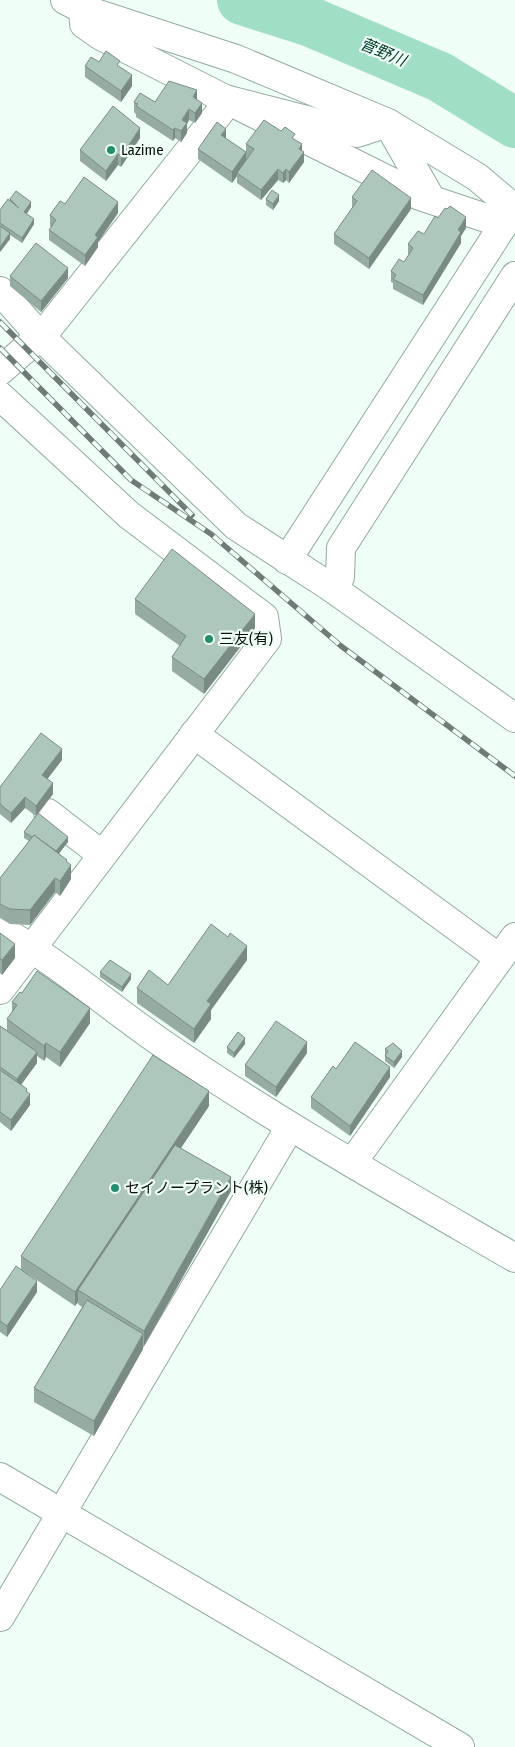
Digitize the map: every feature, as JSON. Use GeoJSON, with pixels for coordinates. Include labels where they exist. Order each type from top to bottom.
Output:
{"type":"FeatureCollection","features":[{"type":"Feature","properties":{"kind":"street"},"geometry":{"type":"LineString","coordinates":[[74,5],[84,24],[101,36],[420,196],[511,216]]}},
{"type":"Feature","properties":{"kind":"street"},"geometry":{"type":"LineString","coordinates":[[74,5],[236,59],[388,123],[477,177],[511,216]]}},
{"type":"Feature","properties":{"kind":"street"},"geometry":{"type":"LineString","coordinates":[[225,99],[357,132],[388,123]]}},
{"type":"Feature","properties":{"kind":"street"},"geometry":{"type":"LineString","coordinates":[[0,371],[40,336],[220,112],[225,99]]}},
{"type":"Feature","properties":{"kind":"street"},"geometry":{"type":"LineString","coordinates":[[388,123],[432,198]]}},
{"type":"Feature","properties":{"kind":"street"},"geometry":{"type":"LineString","coordinates":[[287,560],[511,216]]}},
{"type":"Feature","properties":{"kind":"street"},"geometry":{"type":"LineString","coordinates":[[332,588],[340,577],[342,548],[515,276]]}},
{"type":"Feature","properties":{"kind":"street"},"geometry":{"type":"LineString","coordinates":[[0,291],[40,336],[236,526],[332,588],[515,718]]}},
{"type":"Feature","properties":{"kind":"street"},"geometry":{"type":"LineString","coordinates":[[0,396],[129,516],[264,617],[267,639],[101,854],[0,990]]}},
{"type":"Feature","properties":{"kind":"street"},"geometry":{"type":"LineString","coordinates":[[194,734],[498,958]]}},
{"type":"Feature","properties":{"kind":"street"},"geometry":{"type":"LineString","coordinates":[[48,813],[101,854]]}},
{"type":"Feature","properties":{"kind":"street"},"geometry":{"type":"LineString","coordinates":[[0,929],[31,947],[163,1044],[290,1127],[515,1258]]}},
{"type":"Feature","properties":{"kind":"street"},"geometry":{"type":"LineString","coordinates":[[352,1163],[498,958],[515,937]]}},
{"type":"Feature","properties":{"kind":"street"},"geometry":{"type":"LineString","coordinates":[[0,1616],[290,1127]]}},
{"type":"Feature","properties":{"kind":"street"},"geometry":{"type":"LineString","coordinates":[[0,1478],[460,1747]]}},
{"type":"Feature","properties":{"kind":"building"},"geometry":{"type":"Polygon","coordinates":[[[106,51],[120,61],[117,65],[132,75],[121,91],[85,66],[91,57],[99,62],[106,51]]]}},
{"type":"Feature","properties":{"kind":"building"},"geometry":{"type":"Polygon","coordinates":[[[169,81],[197,90],[193,97],[202,103],[195,113],[189,109],[182,120],[187,123],[181,131],[175,128],[173,130],[136,106],[138,104],[134,102],[140,93],[155,102],[169,81]]]}},
{"type":"Feature","properties":{"kind":"building","name":"Lazime"},"geometry":{"type":"Polygon","coordinates":[[[113,106],[140,128],[121,157],[118,154],[106,171],[80,150],[113,106]]]}},
{"type":"Feature","properties":{"kind":"building"},"geometry":{"type":"Polygon","coordinates":[[[264,120],[281,131],[285,127],[295,134],[292,138],[302,144],[299,149],[304,152],[289,172],[286,169],[283,173],[278,169],[261,190],[237,173],[254,149],[246,144],[264,120]]]}},
{"type":"Feature","properties":{"kind":"building"},"geometry":{"type":"Polygon","coordinates":[[[217,122],[226,129],[221,135],[246,152],[232,172],[198,149],[217,122]]]}},
{"type":"Feature","properties":{"kind":"building"},"geometry":{"type":"Polygon","coordinates":[[[372,170],[411,198],[369,258],[334,234],[357,201],[352,197],[372,170]]]}},
{"type":"Feature","properties":{"kind":"building"},"geometry":{"type":"Polygon","coordinates":[[[84,177],[118,202],[95,235],[98,237],[85,255],[49,230],[56,220],[50,215],[60,201],[65,204],[84,177]]]}},
{"type":"Feature","properties":{"kind":"building"},"geometry":{"type":"Polygon","coordinates":[[[272,190],[279,195],[273,204],[266,199],[272,190]]]}},
{"type":"Feature","properties":{"kind":"building"},"geometry":{"type":"Polygon","coordinates":[[[16,191],[31,202],[24,212],[34,219],[22,238],[0,223],[0,210],[8,199],[19,208],[10,199],[16,191]]]}},
{"type":"Feature","properties":{"kind":"building"},"geometry":{"type":"Polygon","coordinates":[[[450,206],[466,217],[458,230],[461,232],[423,295],[393,279],[396,275],[391,271],[399,259],[404,262],[413,248],[408,244],[418,231],[424,234],[435,216],[438,218],[445,208],[447,209],[450,206]]]}},
{"type":"Feature","properties":{"kind":"building"},"geometry":{"type":"Polygon","coordinates":[[[0,226],[10,233],[0,247],[0,226]]]}},
{"type":"Feature","properties":{"kind":"building"},"geometry":{"type":"Polygon","coordinates":[[[36,243],[68,268],[41,301],[10,276],[36,243]]]}},
{"type":"Feature","properties":{"kind":"building","name":"三友(有)"},"geometry":{"type":"Polygon","coordinates":[[[172,549],[255,614],[204,679],[172,657],[186,636],[135,599],[172,549]]]}},
{"type":"Feature","properties":{"kind":"building"},"geometry":{"type":"Polygon","coordinates":[[[41,733],[62,749],[42,775],[53,783],[36,806],[25,797],[11,813],[0,804],[0,787],[41,733]]]}},
{"type":"Feature","properties":{"kind":"building"},"geometry":{"type":"Polygon","coordinates":[[[38,813],[68,837],[56,851],[34,835],[32,837],[24,832],[38,813]]]}},
{"type":"Feature","properties":{"kind":"building"},"geometry":{"type":"Polygon","coordinates":[[[34,835],[71,865],[60,881],[55,878],[30,910],[10,909],[0,904],[0,878],[34,835]]]}},
{"type":"Feature","properties":{"kind":"building"},"geometry":{"type":"Polygon","coordinates":[[[211,924],[228,937],[230,933],[247,946],[207,1001],[211,1004],[194,1029],[137,988],[149,970],[168,985],[211,924]]]}},
{"type":"Feature","properties":{"kind":"building"},"geometry":{"type":"Polygon","coordinates":[[[0,933],[15,944],[2,960],[0,959],[0,933]]]}},
{"type":"Feature","properties":{"kind":"building"},"geometry":{"type":"Polygon","coordinates":[[[110,960],[131,974],[122,987],[100,972],[110,960]]]}},
{"type":"Feature","properties":{"kind":"building"},"geometry":{"type":"Polygon","coordinates":[[[37,971],[90,1008],[60,1052],[46,1043],[44,1046],[7,1019],[17,1005],[12,1002],[20,992],[22,993],[37,971]]]}},
{"type":"Feature","properties":{"kind":"building"},"geometry":{"type":"Polygon","coordinates":[[[276,1021],[307,1042],[276,1087],[245,1065],[276,1021]]]}},
{"type":"Feature","properties":{"kind":"building"},"geometry":{"type":"Polygon","coordinates":[[[0,1026],[37,1052],[17,1079],[0,1067],[0,1026]]]}},
{"type":"Feature","properties":{"kind":"building"},"geometry":{"type":"Polygon","coordinates":[[[238,1032],[245,1038],[234,1053],[227,1047],[238,1032]]]}},
{"type":"Feature","properties":{"kind":"building"},"geometry":{"type":"Polygon","coordinates":[[[355,1042],[390,1067],[350,1126],[311,1097],[333,1066],[336,1069],[355,1042]]]}},
{"type":"Feature","properties":{"kind":"building"},"geometry":{"type":"Polygon","coordinates":[[[393,1043],[402,1051],[394,1062],[385,1056],[388,1051],[385,1049],[393,1043]]]}},
{"type":"Feature","properties":{"kind":"building","name":"セイノープラント(株)"},"geometry":{"type":"Polygon","coordinates":[[[153,1055],[209,1091],[75,1292],[21,1256],[153,1055]]]}},
{"type":"Feature","properties":{"kind":"building"},"geometry":{"type":"Polygon","coordinates":[[[0,1070],[27,1089],[26,1091],[30,1094],[11,1120],[0,1112],[0,1070]]]}},
{"type":"Feature","properties":{"kind":"building"},"geometry":{"type":"Polygon","coordinates":[[[175,1145],[231,1177],[144,1331],[78,1290],[175,1145]]]}},
{"type":"Feature","properties":{"kind":"building"},"geometry":{"type":"Polygon","coordinates":[[[16,1266],[37,1281],[7,1326],[0,1321],[0,1290],[16,1266]]]}},
{"type":"Feature","properties":{"kind":"building"},"geometry":{"type":"Polygon","coordinates":[[[87,1300],[143,1334],[94,1421],[34,1388],[87,1300]]]}},
{"type":"Feature","properties":{"kind":"waterway","name":"菅野川"},"geometry":{"type":"LineString","coordinates":[[242,0],[311,22],[440,77],[515,123]]}},
{"type":"Feature","properties":{"kind":"railway"},"geometry":{"type":"LineString","coordinates":[[0,322],[192,515]]}},
{"type":"Feature","properties":{"kind":"railway"},"geometry":{"type":"LineString","coordinates":[[0,348],[131,480],[211,534],[341,646],[515,776]]}},
{"type":"Feature","properties":{"kind":"place","name":"Lazime"},"geometry":{"type":"Point","coordinates":[111,150]}},
{"type":"Feature","properties":{"kind":"place","name":"三友(有)"},"geometry":{"type":"Point","coordinates":[209,639]}},
{"type":"Feature","properties":{"kind":"place","name":"セイノープラント(株)"},"geometry":{"type":"Point","coordinates":[115,1188]}}]}
